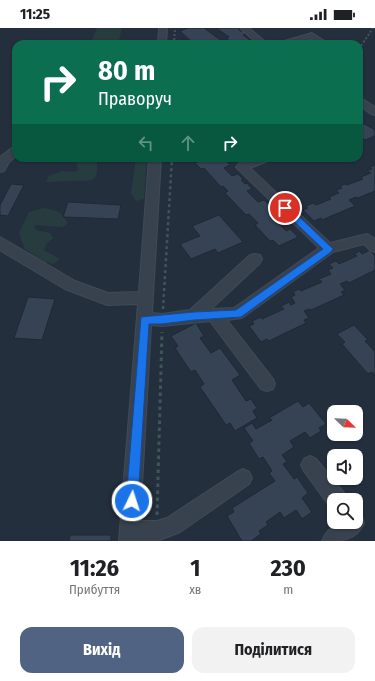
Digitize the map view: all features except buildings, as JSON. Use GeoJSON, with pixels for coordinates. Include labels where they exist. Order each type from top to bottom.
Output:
{"type":"FeatureCollection","features":[{"type":"Feature","properties":{"kind":"street"},"geometry":{"type":"LineString","coordinates":[[162,40],[163,28]]}},
{"type":"Feature","properties":{"kind":"street"},"geometry":{"type":"LineString","coordinates":[[244,28],[259,40]]}},
{"type":"Feature","properties":{"kind":"street"},"geometry":{"type":"LineString","coordinates":[[298,40],[312,36],[318,40]]}},
{"type":"Feature","properties":{"kind":"street"},"geometry":{"type":"LineString","coordinates":[[363,103],[375,112]]}},
{"type":"Feature","properties":{"kind":"street"},"geometry":{"type":"LineString","coordinates":[[0,168],[4,160],[12,153]]}},
{"type":"Feature","properties":{"kind":"street"},"geometry":{"type":"LineString","coordinates":[[154,162],[146,298],[129,536],[157,531],[173,525],[243,478]]}},
{"type":"Feature","properties":{"kind":"street"},"geometry":{"type":"LineString","coordinates":[[254,162],[242,167],[328,249]]}},
{"type":"Feature","properties":{"kind":"street"},"geometry":{"type":"LineString","coordinates":[[144,320],[237,314],[328,249],[368,240],[375,247]]}},
{"type":"Feature","properties":{"kind":"street"},"geometry":{"type":"LineString","coordinates":[[0,242],[8,249],[70,285],[107,299],[146,298]]}},
{"type":"Feature","properties":{"kind":"street"},"geometry":{"type":"LineString","coordinates":[[194,316],[255,259]]}},
{"type":"Feature","properties":{"kind":"street"},"geometry":{"type":"LineString","coordinates":[[214,315],[267,384]]}},
{"type":"Feature","properties":{"kind":"street"},"geometry":{"type":"LineString","coordinates":[[310,465],[332,493]]}},
{"type":"Feature","properties":{"kind":"street"},"geometry":{"type":"LineString","coordinates":[[332,541],[347,529]]}},
{"type":"Feature","properties":{"kind":"path"},"geometry":{"type":"LineString","coordinates":[[174,40],[175,28]]}},
{"type":"Feature","properties":{"kind":"path"},"geometry":{"type":"LineString","coordinates":[[363,43],[374,28]]}},
{"type":"Feature","properties":{"kind":"path"},"geometry":{"type":"LineString","coordinates":[[157,531],[162,320],[172,162]]}},
{"type":"Feature","properties":{"kind":"green space"},"geometry":{"type":"Polygon","coordinates":[[[97,28],[122,28],[119,40],[92,40],[97,28]]]}},
{"type":"Feature","properties":{"kind":"green space"},"geometry":{"type":"Polygon","coordinates":[[[97,162],[97,173],[95,177],[84,181],[46,182],[49,176],[62,171],[74,172],[79,170],[76,163],[97,162]]]}},
{"type":"Feature","properties":{"kind":"green space"},"geometry":{"type":"Polygon","coordinates":[[[135,162],[147,162],[144,199],[136,201],[131,193],[135,162]]]}},
{"type":"Feature","properties":{"kind":"green space"},"geometry":{"type":"Polygon","coordinates":[[[43,208],[58,212],[68,223],[63,227],[34,225],[36,230],[50,233],[53,238],[46,244],[44,250],[60,259],[54,264],[44,262],[25,249],[19,233],[29,212],[43,208]]]}},
{"type":"Feature","properties":{"kind":"route"},"geometry":{"type":"LineString","coordinates":[[132,501],[144,320],[237,314],[328,249],[285,208]]}}]}
